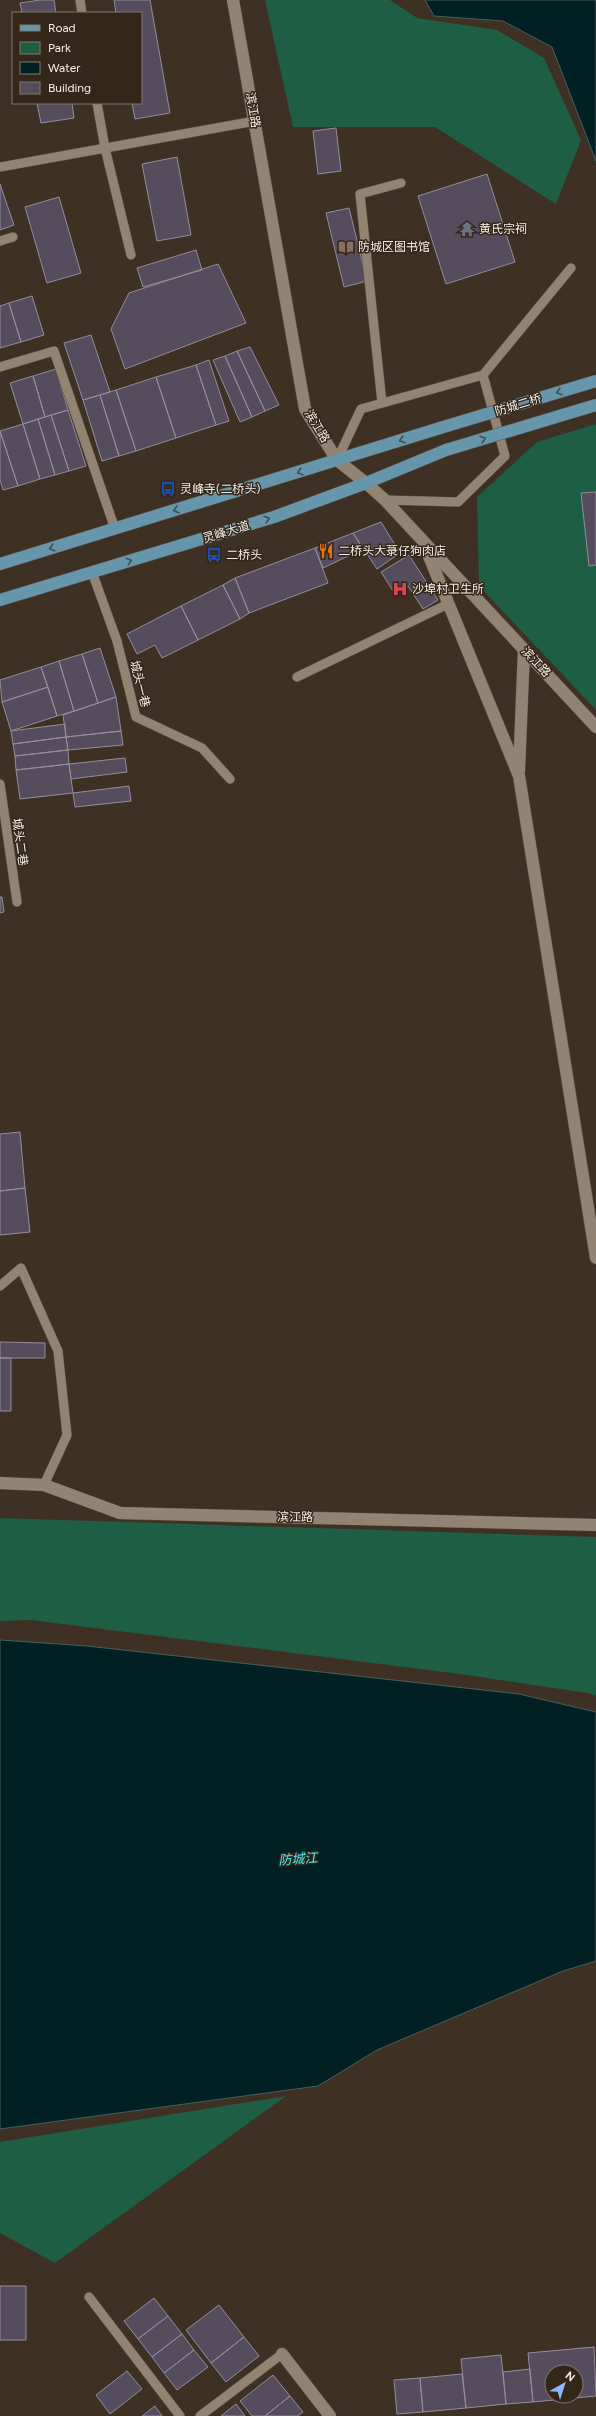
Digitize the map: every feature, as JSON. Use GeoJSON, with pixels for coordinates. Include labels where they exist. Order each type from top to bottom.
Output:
{"type":"FeatureCollection","features":[{"type":"Feature","properties":{"kind":"main road","name":"防城二桥"},"geometry":{"type":"LineString","coordinates":[[337,460],[596,381]]}},
{"type":"Feature","properties":{"kind":"main road","name":"防城二桥"},"geometry":{"type":"LineString","coordinates":[[446,450],[596,405]]}},
{"type":"Feature","properties":{"kind":"main road","name":"灵峰大道"},"geometry":{"type":"LineString","coordinates":[[0,600],[274,517],[366,483],[446,450]]}},
{"type":"Feature","properties":{"kind":"main road"},"geometry":{"type":"LineString","coordinates":[[0,564],[337,460]]}},
{"type":"Feature","properties":{"kind":"street","name":"滨江路"},"geometry":{"type":"LineString","coordinates":[[233,0],[305,409],[337,460],[385,500],[424,544],[596,727]]}},
{"type":"Feature","properties":{"kind":"street"},"geometry":{"type":"LineString","coordinates":[[424,544],[519,776]]}},
{"type":"Feature","properties":{"kind":"street"},"geometry":{"type":"LineString","coordinates":[[524,649],[519,776],[596,1258]]}},
{"type":"Feature","properties":{"kind":"street","name":"滨江路"},"geometry":{"type":"LineString","coordinates":[[0,1483],[44,1485],[120,1513],[596,1525]]}},
{"type":"Feature","properties":{"kind":"street"},"geometry":{"type":"LineString","coordinates":[[282,2354],[330,2416]]}},
{"type":"Feature","properties":{"kind":"lane"},"geometry":{"type":"LineString","coordinates":[[80,0],[82,12]]}},
{"type":"Feature","properties":{"kind":"lane"},"geometry":{"type":"LineString","coordinates":[[97,104],[105,148],[131,255]]}},
{"type":"Feature","properties":{"kind":"lane"},"geometry":{"type":"LineString","coordinates":[[0,167],[254,121]]}},
{"type":"Feature","properties":{"kind":"lane"},"geometry":{"type":"LineString","coordinates":[[382,403],[360,194],[401,183]]}},
{"type":"Feature","properties":{"kind":"lane"},"geometry":{"type":"LineString","coordinates":[[0,241],[12,237]]}},
{"type":"Feature","properties":{"kind":"lane"},"geometry":{"type":"LineString","coordinates":[[337,460],[362,409],[483,375],[571,268]]}},
{"type":"Feature","properties":{"kind":"lane"},"geometry":{"type":"LineString","coordinates":[[0,367],[54,351],[115,529]]}},
{"type":"Feature","properties":{"kind":"lane"},"geometry":{"type":"LineString","coordinates":[[385,500],[458,502],[505,456],[483,375]]}},
{"type":"Feature","properties":{"kind":"lane","name":"城头一巷"},"geometry":{"type":"LineString","coordinates":[[92,572],[117,641],[136,716],[202,748],[230,778]]}},
{"type":"Feature","properties":{"kind":"lane"},"geometry":{"type":"LineString","coordinates":[[297,677],[448,604]]}},
{"type":"Feature","properties":{"kind":"lane","name":"城头二巷"},"geometry":{"type":"LineString","coordinates":[[0,784],[17,902]]}},
{"type":"Feature","properties":{"kind":"lane"},"geometry":{"type":"LineString","coordinates":[[0,1286],[21,1268],[58,1351],[67,1435],[44,1485]]}},
{"type":"Feature","properties":{"kind":"lane"},"geometry":{"type":"LineString","coordinates":[[89,2297],[180,2416]]}},
{"type":"Feature","properties":{"kind":"lane"},"geometry":{"type":"LineString","coordinates":[[200,2416],[282,2354]]}},
{"type":"Feature","properties":{"kind":"green space"},"geometry":{"type":"Polygon","coordinates":[[[265,0],[390,0],[417,18],[497,30],[544,58],[581,140],[556,204],[435,127],[293,127],[265,0]]]}},
{"type":"Feature","properties":{"kind":"green space"},"geometry":{"type":"Polygon","coordinates":[[[596,424],[596,710],[479,586],[477,497],[537,442],[596,424]]]}},
{"type":"Feature","properties":{"kind":"green space"},"geometry":{"type":"Polygon","coordinates":[[[0,1518],[596,1537],[596,1696],[588,1693],[460,1674],[31,1620],[0,1621],[0,1518]]]}},
{"type":"Feature","properties":{"kind":"green space"},"geometry":{"type":"Polygon","coordinates":[[[286,2096],[55,2263],[0,2233],[0,2142],[286,2096]]]}},
{"type":"Feature","properties":{"kind":"water"},"geometry":{"type":"Polygon","coordinates":[[[425,0],[596,0],[596,161],[552,47],[503,21],[434,16],[425,0]]]}},
{"type":"Feature","properties":{"kind":"water","name":"防城江"},"geometry":{"type":"Polygon","coordinates":[[[0,1640],[87,1646],[519,1694],[596,1712],[596,1961],[563,1971],[377,2050],[318,2086],[0,2129],[0,1640]]]}},
{"type":"Feature","properties":{"kind":"building"},"geometry":{"type":"Polygon","coordinates":[[[40,0],[54,0],[56,12],[22,12],[20,3],[40,0]]]}},
{"type":"Feature","properties":{"kind":"building"},"geometry":{"type":"Polygon","coordinates":[[[114,0],[150,0],[170,113],[135,119],[132,104],[142,104],[142,12],[116,12],[114,0]]]}},
{"type":"Feature","properties":{"kind":"building"},"geometry":{"type":"Polygon","coordinates":[[[37,104],[72,104],[74,118],[41,123],[37,104]]]}},
{"type":"Feature","properties":{"kind":"building"},"geometry":{"type":"Polygon","coordinates":[[[336,128],[341,171],[318,174],[313,131],[336,128]]]}},
{"type":"Feature","properties":{"kind":"building"},"geometry":{"type":"Polygon","coordinates":[[[177,157],[191,235],[157,241],[142,164],[177,157]]]}},
{"type":"Feature","properties":{"kind":"building","name":"黄氏宗祠"},"geometry":{"type":"Polygon","coordinates":[[[487,174],[515,262],[446,284],[418,196],[487,174]]]}},
{"type":"Feature","properties":{"kind":"building"},"geometry":{"type":"Polygon","coordinates":[[[0,184],[14,225],[0,230],[0,184]]]}},
{"type":"Feature","properties":{"kind":"building"},"geometry":{"type":"Polygon","coordinates":[[[59,197],[81,273],[47,283],[25,207],[59,197]]]}},
{"type":"Feature","properties":{"kind":"building","name":"防城区图书馆"},"geometry":{"type":"Polygon","coordinates":[[[349,208],[367,281],[344,287],[326,213],[349,208]]]}},
{"type":"Feature","properties":{"kind":"building"},"geometry":{"type":"Polygon","coordinates":[[[196,250],[202,270],[143,287],[137,268],[196,250]]]}},
{"type":"Feature","properties":{"kind":"building"},"geometry":{"type":"Polygon","coordinates":[[[218,264],[246,323],[125,369],[111,329],[129,293],[218,264]]]}},
{"type":"Feature","properties":{"kind":"building"},"geometry":{"type":"Polygon","coordinates":[[[32,296],[44,335],[21,342],[9,303],[32,296]]]}},
{"type":"Feature","properties":{"kind":"building"},"geometry":{"type":"Polygon","coordinates":[[[9,303],[21,342],[0,348],[0,306],[9,303]]]}},
{"type":"Feature","properties":{"kind":"building"},"geometry":{"type":"Polygon","coordinates":[[[91,335],[110,392],[83,400],[64,343],[91,335]]]}},
{"type":"Feature","properties":{"kind":"building"},"geometry":{"type":"Polygon","coordinates":[[[250,347],[279,405],[265,411],[237,351],[250,347]]]}},
{"type":"Feature","properties":{"kind":"building"},"geometry":{"type":"Polygon","coordinates":[[[237,351],[265,411],[252,417],[225,356],[237,351]]]}},
{"type":"Feature","properties":{"kind":"building"},"geometry":{"type":"Polygon","coordinates":[[[225,356],[252,417],[240,422],[213,360],[225,356]]]}},
{"type":"Feature","properties":{"kind":"building"},"geometry":{"type":"Polygon","coordinates":[[[209,360],[229,421],[216,425],[196,365],[209,360]]]}},
{"type":"Feature","properties":{"kind":"building"},"geometry":{"type":"Polygon","coordinates":[[[196,365],[216,425],[176,438],[156,377],[196,365]]]}},
{"type":"Feature","properties":{"kind":"building"},"geometry":{"type":"Polygon","coordinates":[[[56,369],[68,410],[45,417],[33,376],[56,369]]]}},
{"type":"Feature","properties":{"kind":"building"},"geometry":{"type":"Polygon","coordinates":[[[33,376],[45,417],[23,424],[10,383],[33,376]]]}},
{"type":"Feature","properties":{"kind":"building"},"geometry":{"type":"Polygon","coordinates":[[[156,377],[176,438],[136,451],[116,390],[156,377]]]}},
{"type":"Feature","properties":{"kind":"building"},"geometry":{"type":"Polygon","coordinates":[[[116,390],[136,451],[119,456],[100,395],[116,390]]]}},
{"type":"Feature","properties":{"kind":"building"},"geometry":{"type":"Polygon","coordinates":[[[100,395],[119,456],[102,461],[83,400],[100,395]]]}},
{"type":"Feature","properties":{"kind":"building"},"geometry":{"type":"Polygon","coordinates":[[[68,410],[86,466],[69,471],[51,415],[68,410]]]}},
{"type":"Feature","properties":{"kind":"building"},"geometry":{"type":"Polygon","coordinates":[[[51,415],[69,471],[55,475],[38,419],[51,415]]]}},
{"type":"Feature","properties":{"kind":"building"},"geometry":{"type":"Polygon","coordinates":[[[38,419],[55,475],[40,479],[23,424],[38,419]]]}},
{"type":"Feature","properties":{"kind":"building"},"geometry":{"type":"Polygon","coordinates":[[[23,424],[40,479],[18,486],[0,431],[23,424]]]}},
{"type":"Feature","properties":{"kind":"building"},"geometry":{"type":"Polygon","coordinates":[[[0,431],[18,486],[3,490],[0,480],[0,431]]]}},
{"type":"Feature","properties":{"kind":"building"},"geometry":{"type":"Polygon","coordinates":[[[596,492],[596,565],[589,566],[581,493],[596,492]]]}},
{"type":"Feature","properties":{"kind":"building"},"geometry":{"type":"Polygon","coordinates":[[[381,522],[400,553],[377,569],[353,533],[381,522]]]}},
{"type":"Feature","properties":{"kind":"building"},"geometry":{"type":"Polygon","coordinates":[[[353,533],[363,549],[323,568],[315,548],[353,533]]]}},
{"type":"Feature","properties":{"kind":"building"},"geometry":{"type":"Polygon","coordinates":[[[315,548],[328,583],[249,613],[235,578],[315,548]]]}},
{"type":"Feature","properties":{"kind":"building"},"geometry":{"type":"Polygon","coordinates":[[[409,555],[438,600],[423,609],[408,586],[395,594],[381,572],[409,555]]]}},
{"type":"Feature","properties":{"kind":"building"},"geometry":{"type":"Polygon","coordinates":[[[235,578],[249,613],[240,619],[223,585],[235,578]]]}},
{"type":"Feature","properties":{"kind":"building"},"geometry":{"type":"Polygon","coordinates":[[[223,585],[240,619],[198,640],[181,606],[223,585]]]}},
{"type":"Feature","properties":{"kind":"building"},"geometry":{"type":"Polygon","coordinates":[[[181,606],[198,640],[162,658],[155,645],[137,654],[127,634],[181,606]]]}},
{"type":"Feature","properties":{"kind":"building"},"geometry":{"type":"Polygon","coordinates":[[[100,648],[116,697],[98,703],[82,654],[100,648]]]}},
{"type":"Feature","properties":{"kind":"building"},"geometry":{"type":"Polygon","coordinates":[[[82,654],[98,703],[74,711],[59,661],[82,654]]]}},
{"type":"Feature","properties":{"kind":"building"},"geometry":{"type":"Polygon","coordinates":[[[59,661],[74,711],[57,716],[41,667],[59,661]]]}},
{"type":"Feature","properties":{"kind":"building"},"geometry":{"type":"Polygon","coordinates":[[[41,667],[48,687],[2,702],[0,680],[41,667]]]}},
{"type":"Feature","properties":{"kind":"building"},"geometry":{"type":"Polygon","coordinates":[[[48,687],[57,716],[11,731],[2,702],[48,687]]]}},
{"type":"Feature","properties":{"kind":"building"},"geometry":{"type":"Polygon","coordinates":[[[116,697],[121,731],[66,737],[63,715],[116,697]]]}},
{"type":"Feature","properties":{"kind":"building"},"geometry":{"type":"Polygon","coordinates":[[[65,724],[66,737],[13,744],[11,731],[65,724]]]}},
{"type":"Feature","properties":{"kind":"building"},"geometry":{"type":"Polygon","coordinates":[[[121,731],[123,745],[68,750],[66,737],[121,731]]]}},
{"type":"Feature","properties":{"kind":"building"},"geometry":{"type":"Polygon","coordinates":[[[66,737],[68,750],[15,756],[13,744],[66,737]]]}},
{"type":"Feature","properties":{"kind":"building"},"geometry":{"type":"Polygon","coordinates":[[[68,750],[69,764],[16,770],[15,756],[68,750]]]}},
{"type":"Feature","properties":{"kind":"building"},"geometry":{"type":"Polygon","coordinates":[[[125,758],[127,772],[71,779],[69,764],[125,758]]]}},
{"type":"Feature","properties":{"kind":"building"},"geometry":{"type":"Polygon","coordinates":[[[69,764],[73,793],[20,799],[16,770],[69,764]]]}},
{"type":"Feature","properties":{"kind":"building"},"geometry":{"type":"Polygon","coordinates":[[[129,786],[131,801],[75,807],[73,793],[129,786]]]}},
{"type":"Feature","properties":{"kind":"building"},"geometry":{"type":"Polygon","coordinates":[[[0,897],[2,897],[4,912],[0,913],[0,897]]]}},
{"type":"Feature","properties":{"kind":"building"},"geometry":{"type":"Polygon","coordinates":[[[20,1132],[25,1188],[0,1191],[0,1134],[20,1132]]]}},
{"type":"Feature","properties":{"kind":"building"},"geometry":{"type":"Polygon","coordinates":[[[25,1188],[30,1232],[0,1235],[0,1191],[25,1188]]]}},
{"type":"Feature","properties":{"kind":"building"},"geometry":{"type":"Polygon","coordinates":[[[0,1342],[45,1343],[45,1358],[0,1358],[0,1342]]]}},
{"type":"Feature","properties":{"kind":"building"},"geometry":{"type":"Polygon","coordinates":[[[0,1358],[11,1358],[11,1411],[0,1411],[0,1358]]]}},
{"type":"Feature","properties":{"kind":"building"},"geometry":{"type":"Polygon","coordinates":[[[0,2286],[26,2286],[26,2340],[0,2340],[0,2286]]]}},
{"type":"Feature","properties":{"kind":"building"},"geometry":{"type":"Polygon","coordinates":[[[154,2298],[168,2316],[138,2339],[124,2321],[154,2298]]]}},
{"type":"Feature","properties":{"kind":"building"},"geometry":{"type":"Polygon","coordinates":[[[219,2305],[244,2337],[211,2363],[186,2330],[219,2305]]]}},
{"type":"Feature","properties":{"kind":"building"},"geometry":{"type":"Polygon","coordinates":[[[168,2316],[182,2334],[152,2357],[138,2339],[168,2316]]]}},
{"type":"Feature","properties":{"kind":"building"},"geometry":{"type":"Polygon","coordinates":[[[182,2334],[194,2350],[164,2373],[152,2357],[182,2334]]]}},
{"type":"Feature","properties":{"kind":"building"},"geometry":{"type":"Polygon","coordinates":[[[244,2337],[259,2356],[226,2382],[211,2363],[244,2337]]]}},
{"type":"Feature","properties":{"kind":"building"},"geometry":{"type":"Polygon","coordinates":[[[594,2347],[596,2396],[584,2397],[584,2364],[544,2364],[544,2401],[533,2402],[528,2353],[594,2347]]]}},
{"type":"Feature","properties":{"kind":"building"},"geometry":{"type":"Polygon","coordinates":[[[194,2350],[208,2367],[177,2390],[164,2373],[194,2350]]]}},
{"type":"Feature","properties":{"kind":"building"},"geometry":{"type":"Polygon","coordinates":[[[501,2355],[506,2404],[466,2408],[461,2359],[501,2355]]]}},
{"type":"Feature","properties":{"kind":"building"},"geometry":{"type":"Polygon","coordinates":[[[530,2369],[533,2402],[506,2404],[503,2372],[530,2369]]]}},
{"type":"Feature","properties":{"kind":"building"},"geometry":{"type":"Polygon","coordinates":[[[127,2371],[142,2389],[110,2414],[96,2395],[127,2371]]]}},
{"type":"Feature","properties":{"kind":"building"},"geometry":{"type":"Polygon","coordinates":[[[462,2374],[466,2408],[423,2412],[420,2378],[462,2374]]]}},
{"type":"Feature","properties":{"kind":"building"},"geometry":{"type":"Polygon","coordinates":[[[273,2375],[290,2396],[265,2416],[252,2416],[240,2401],[273,2375]]]}},
{"type":"Feature","properties":{"kind":"building"},"geometry":{"type":"Polygon","coordinates":[[[420,2378],[423,2412],[397,2414],[394,2380],[420,2378]]]}},
{"type":"Feature","properties":{"kind":"building"},"geometry":{"type":"Polygon","coordinates":[[[290,2396],[303,2412],[298,2416],[265,2416],[290,2396]]]}},
{"type":"Feature","properties":{"kind":"building"},"geometry":{"type":"Polygon","coordinates":[[[236,2404],[245,2416],[221,2416],[236,2404]]]}},
{"type":"Feature","properties":{"kind":"building"},"geometry":{"type":"Polygon","coordinates":[[[155,2406],[162,2416],[142,2416],[155,2406]]]}},
{"type":"Feature","properties":{"kind":"place","name":"黄氏宗祠"},"geometry":{"type":"Point","coordinates":[467,229]}},
{"type":"Feature","properties":{"kind":"place","name":"防城区图书馆"},"geometry":{"type":"Point","coordinates":[346,247]}},
{"type":"Feature","properties":{"kind":"place","name":"灵峰寺(二桥头)"},"geometry":{"type":"Point","coordinates":[168,489]}},
{"type":"Feature","properties":{"kind":"place","name":"二桥头大菉仔狗肉店"},"geometry":{"type":"Point","coordinates":[326,551]}},
{"type":"Feature","properties":{"kind":"place","name":"二桥头"},"geometry":{"type":"Point","coordinates":[214,555]}},
{"type":"Feature","properties":{"kind":"place","name":"沙埠村卫生所"},"geometry":{"type":"Point","coordinates":[400,589]}}]}
